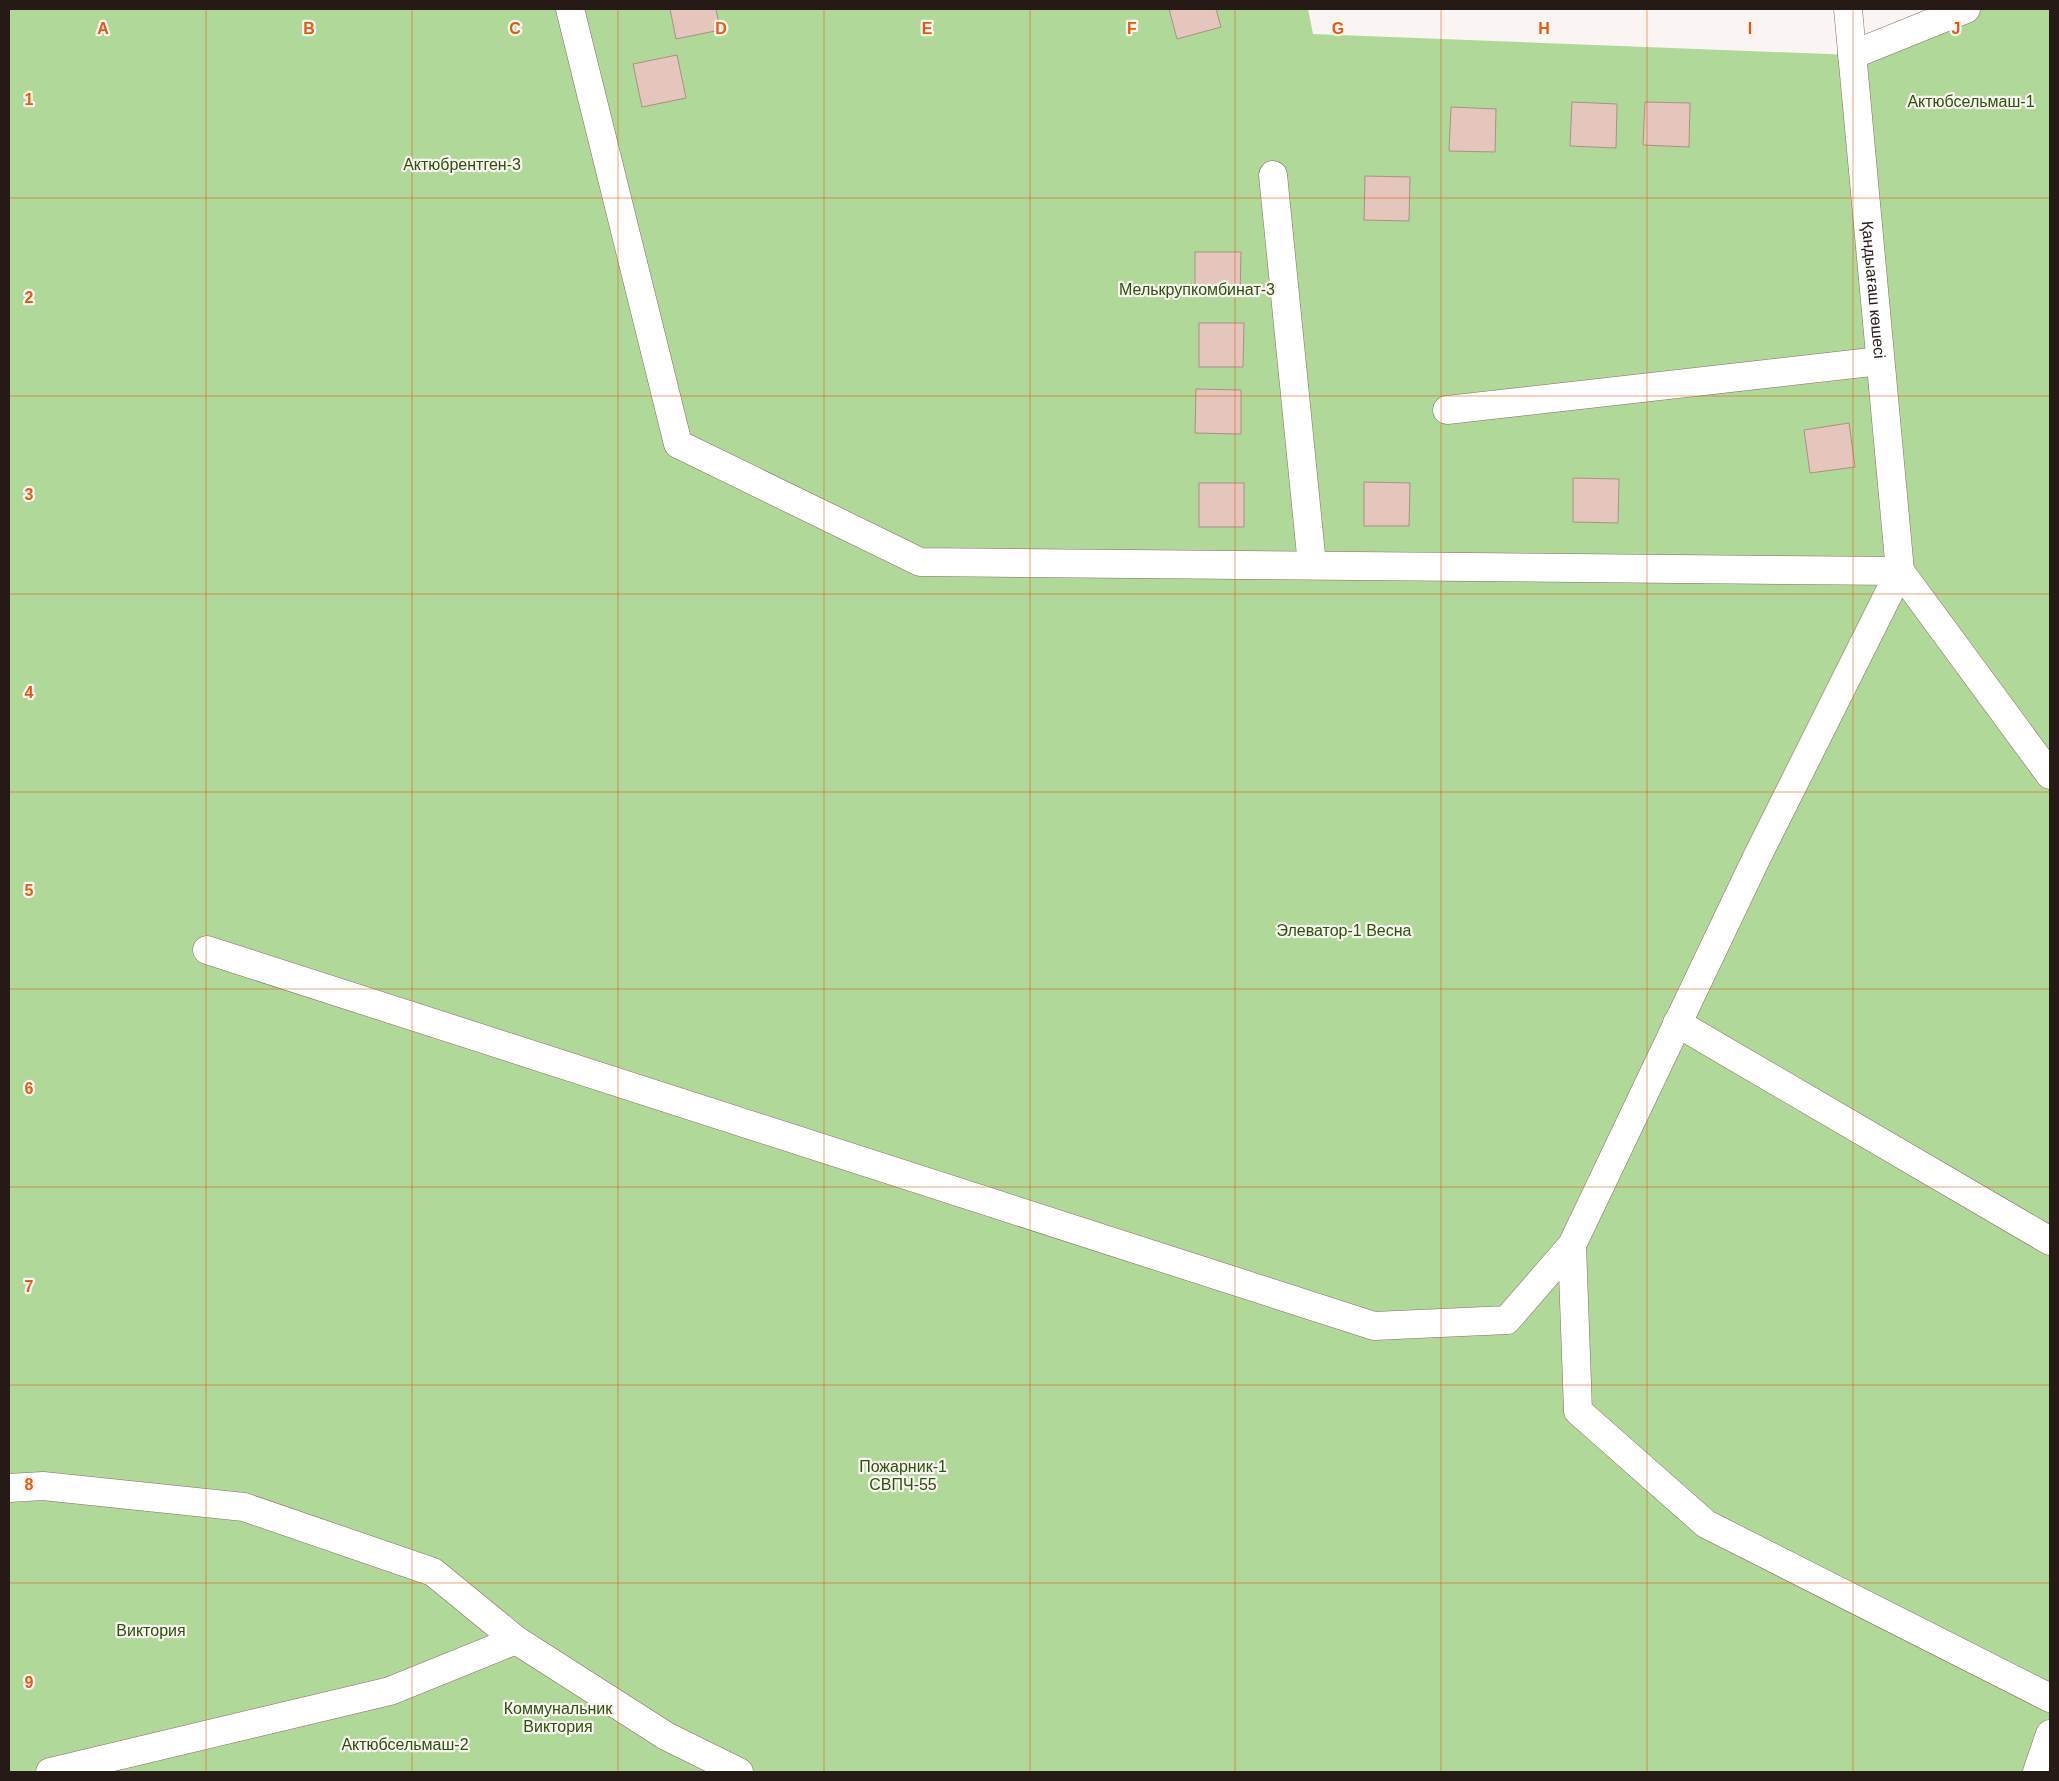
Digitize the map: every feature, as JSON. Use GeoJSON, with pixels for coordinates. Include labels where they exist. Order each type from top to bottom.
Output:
{"type":"FeatureCollection","features":[{"type":"Feature","properties":{"kind":"street"},"geometry":{"type":"LineString","coordinates":[[570,9],[678,444],[920,562],[1900,571]]}},
{"type":"Feature","properties":{"kind":"street","name":"Қандыағаш көшесі"},"geometry":{"type":"LineString","coordinates":[[1848,9],[1900,571]]}},
{"type":"Feature","properties":{"kind":"street"},"geometry":{"type":"LineString","coordinates":[[1852,55],[1966,9]]}},
{"type":"Feature","properties":{"kind":"street"},"geometry":{"type":"LineString","coordinates":[[1273,175],[1312,565]]}},
{"type":"Feature","properties":{"kind":"street"},"geometry":{"type":"LineString","coordinates":[[1447,410],[1880,361]]}},
{"type":"Feature","properties":{"kind":"street"},"geometry":{"type":"LineString","coordinates":[[1900,571],[2050,775]]}},
{"type":"Feature","properties":{"kind":"street"},"geometry":{"type":"LineString","coordinates":[[207,950],[1374,1326],[1507,1320],[1572,1245],[1757,857],[1900,571]]}},
{"type":"Feature","properties":{"kind":"street"},"geometry":{"type":"LineString","coordinates":[[1677,1023],[2050,1241]]}},
{"type":"Feature","properties":{"kind":"street"},"geometry":{"type":"LineString","coordinates":[[1572,1245],[1578,1411],[1706,1524],[2050,1698]]}},
{"type":"Feature","properties":{"kind":"street"},"geometry":{"type":"LineString","coordinates":[[9,1488],[43,1486],[244,1507],[433,1572],[516,1640],[666,1736],[740,1772]]}},
{"type":"Feature","properties":{"kind":"street"},"geometry":{"type":"LineString","coordinates":[[50,1772],[390,1691],[516,1640]]}},
{"type":"Feature","properties":{"kind":"street"},"geometry":{"type":"LineString","coordinates":[[2037,1772],[2050,1734]]}},
{"type":"Feature","properties":{"kind":"green space"},"geometry":{"type":"Polygon","coordinates":[[[9,9],[1308,9],[1313,34],[1852,55],[1966,9],[2050,9],[2050,1772],[9,1772],[9,9]]]}},
{"type":"Feature","properties":{"kind":"building"},"geometry":{"type":"Polygon","coordinates":[[[670,9],[716,9],[720,30],[676,39],[670,9]]]}},
{"type":"Feature","properties":{"kind":"building"},"geometry":{"type":"Polygon","coordinates":[[[1169,9],[1216,9],[1221,27],[1177,39],[1169,9]]]}},
{"type":"Feature","properties":{"kind":"building"},"geometry":{"type":"Polygon","coordinates":[[[677,55],[686,98],[642,107],[633,64],[677,55]]]}},
{"type":"Feature","properties":{"kind":"building"},"geometry":{"type":"Polygon","coordinates":[[[1572,102],[1617,104],[1616,148],[1570,146],[1572,102]]]}},
{"type":"Feature","properties":{"kind":"building"},"geometry":{"type":"Polygon","coordinates":[[[1645,102],[1690,103],[1689,147],[1643,145],[1645,102]]]}},
{"type":"Feature","properties":{"kind":"building"},"geometry":{"type":"Polygon","coordinates":[[[1451,107],[1496,109],[1495,152],[1449,151],[1451,107]]]}},
{"type":"Feature","properties":{"kind":"building"},"geometry":{"type":"Polygon","coordinates":[[[1365,176],[1410,177],[1409,221],[1364,220],[1365,176]]]}},
{"type":"Feature","properties":{"kind":"building"},"geometry":{"type":"Polygon","coordinates":[[[1195,252],[1241,252],[1240,296],[1195,296],[1195,252]]]}},
{"type":"Feature","properties":{"kind":"building"},"geometry":{"type":"Polygon","coordinates":[[[1199,323],[1244,323],[1243,367],[1199,367],[1199,323]]]}},
{"type":"Feature","properties":{"kind":"building"},"geometry":{"type":"Polygon","coordinates":[[[1196,389],[1241,390],[1241,434],[1195,433],[1196,389]]]}},
{"type":"Feature","properties":{"kind":"building"},"geometry":{"type":"Polygon","coordinates":[[[1849,423],[1855,467],[1810,473],[1804,430],[1849,423]]]}},
{"type":"Feature","properties":{"kind":"building"},"geometry":{"type":"Polygon","coordinates":[[[1573,478],[1619,479],[1618,523],[1573,522],[1573,478]]]}},
{"type":"Feature","properties":{"kind":"building"},"geometry":{"type":"Polygon","coordinates":[[[1364,482],[1410,483],[1409,526],[1364,526],[1364,482]]]}},
{"type":"Feature","properties":{"kind":"building"},"geometry":{"type":"Polygon","coordinates":[[[1199,483],[1244,483],[1244,527],[1199,527],[1199,483]]]}},
{"type":"Feature","properties":{"kind":"park label","name":"Актюбсельмаш-1"},"geometry":{"type":"Point","coordinates":[1971,101]}},
{"type":"Feature","properties":{"kind":"park label","name":"Актюбрентген-3"},"geometry":{"type":"Point","coordinates":[462,164]}},
{"type":"Feature","properties":{"kind":"park label","name":"Мелькрупкомбинат-3"},"geometry":{"type":"Point","coordinates":[1197,289]}},
{"type":"Feature","properties":{"kind":"park label","name":"Элеватор-1 Весна"},"geometry":{"type":"Point","coordinates":[1344,930]}},
{"type":"Feature","properties":{"kind":"park label","name":"Пожарник-1 СВПЧ-55"},"geometry":{"type":"Point","coordinates":[903,1475]}},
{"type":"Feature","properties":{"kind":"park label","name":"Виктория"},"geometry":{"type":"Point","coordinates":[151,1630]}},
{"type":"Feature","properties":{"kind":"park label","name":"Коммунальник Виктория"},"geometry":{"type":"Point","coordinates":[558,1717]}},
{"type":"Feature","properties":{"kind":"park label","name":"Актюбсельмаш-2"},"geometry":{"type":"Point","coordinates":[405,1744]}}]}
